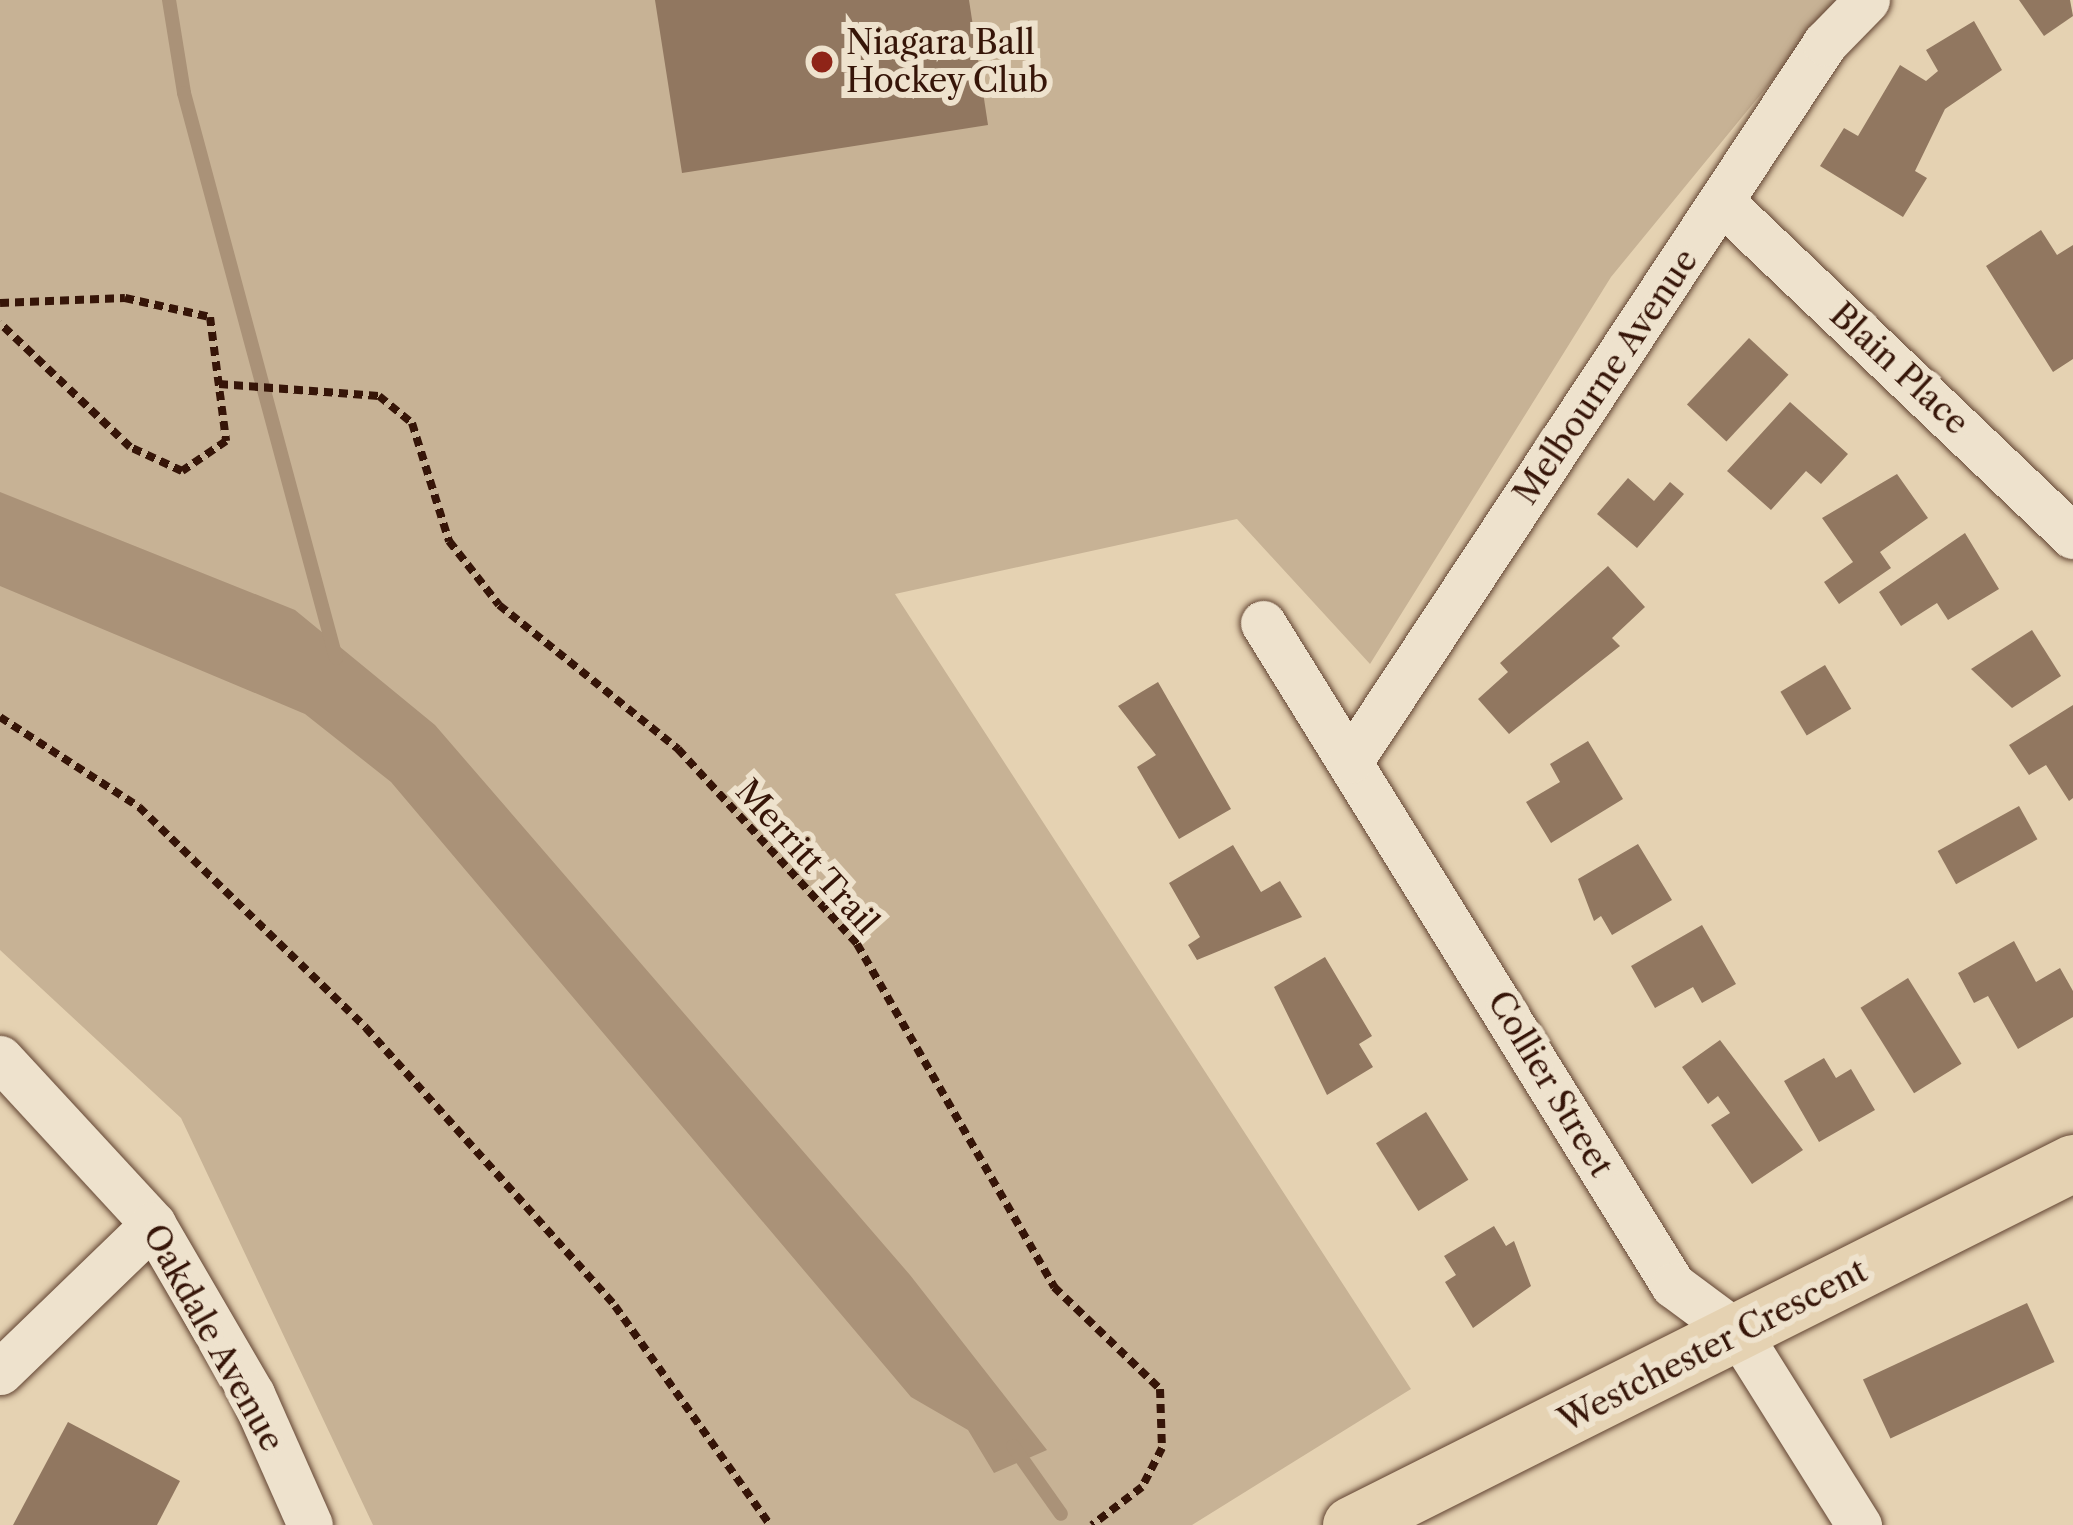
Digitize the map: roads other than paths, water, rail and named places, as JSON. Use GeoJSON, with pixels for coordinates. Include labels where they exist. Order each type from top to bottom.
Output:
{"type":"FeatureCollection","features":[{"type":"Feature","properties":{"kind":"main road","name":"Westchester Crescent"},"geometry":{"type":"LineString","coordinates":[[1351,1525],[2073,1163]]}},
{"type":"Feature","properties":{"kind":"street","name":"Melbourne Avenue"},"geometry":{"type":"LineString","coordinates":[[1352,760],[1826,43],[1867,0]]}},
{"type":"Feature","properties":{"kind":"street","name":"Blain Place"},"geometry":{"type":"LineString","coordinates":[[1723,203],[2073,536]]}},
{"type":"Feature","properties":{"kind":"street","name":"Collier Street"},"geometry":{"type":"LineString","coordinates":[[1263,623],[1352,760],[1673,1286],[1739,1334],[1858,1525]]}},
{"type":"Feature","properties":{"kind":"street","name":"Oakdale Avenue"},"geometry":{"type":"LineString","coordinates":[[0,1058],[153,1224],[251,1394],[310,1525]]}},
{"type":"Feature","properties":{"kind":"street"},"geometry":{"type":"LineString","coordinates":[[0,1372],[153,1224]]}},
{"type":"Feature","properties":{"kind":"waterway"},"geometry":{"type":"LineString","coordinates":[[169,0],[184,93],[336,658]]}},
{"type":"Feature","properties":{"kind":"waterway"},"geometry":{"type":"LineString","coordinates":[[1013,1446],[1061,1514]]}},
{"type":"Feature","properties":{"kind":"place","name":"Niagara Ball Hockey Club"},"geometry":{"type":"Point","coordinates":[822,62]}}]}
